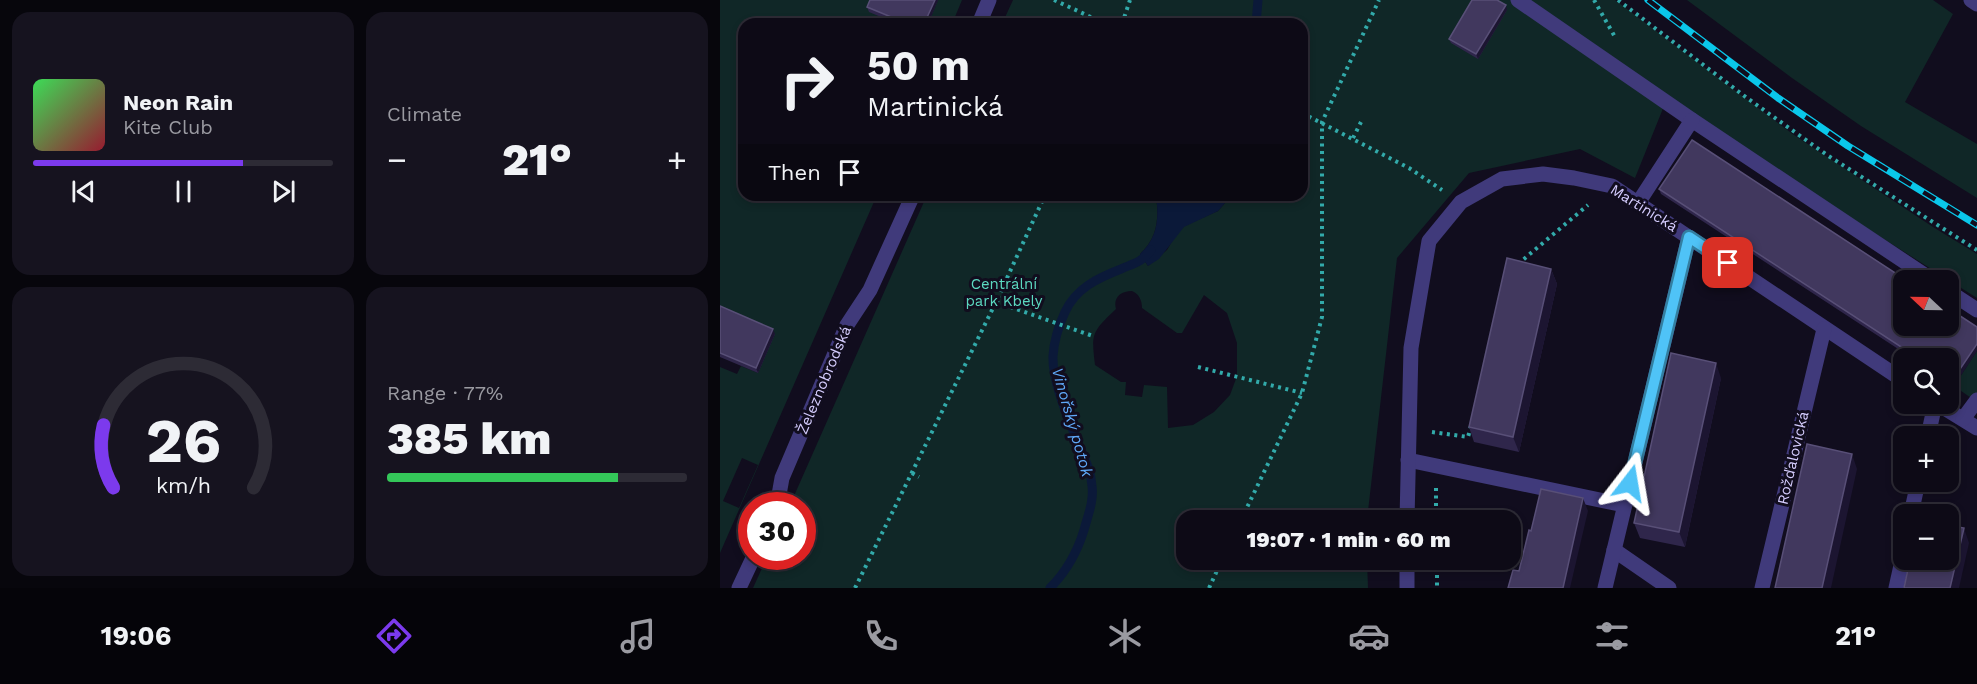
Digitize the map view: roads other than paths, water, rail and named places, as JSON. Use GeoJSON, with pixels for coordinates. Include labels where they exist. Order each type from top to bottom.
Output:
{"type":"FeatureCollection","features":[{"type":"Feature","properties":{"kind":"street"},"geometry":{"type":"LineString","coordinates":[[982,18],[989,0]]}},
{"type":"Feature","properties":{"kind":"street"},"geometry":{"type":"LineString","coordinates":[[1518,0],[1692,120],[1917,270]]}},
{"type":"Feature","properties":{"kind":"street"},"geometry":{"type":"LineString","coordinates":[[1971,0],[1977,4]]}},
{"type":"Feature","properties":{"kind":"street"},"geometry":{"type":"LineString","coordinates":[[1638,203],[1692,120]]}},
{"type":"Feature","properties":{"kind":"street","name":"Martinická"},"geometry":{"type":"LineString","coordinates":[[1407,510],[1411,348],[1429,241],[1461,202],[1502,179],[1543,174],[1612,186],[1893,374]]}},
{"type":"Feature","properties":{"kind":"street","name":"Železnobrodská"},"geometry":{"type":"LineString","coordinates":[[780,492],[782,478],[847,325],[870,290],[910,201]]}},
{"type":"Feature","properties":{"kind":"street"},"geometry":{"type":"LineString","coordinates":[[1605,588],[1689,237]]}},
{"type":"Feature","properties":{"kind":"street"},"geometry":{"type":"LineString","coordinates":[[1959,298],[1977,310]]}},
{"type":"Feature","properties":{"kind":"street","name":"Rožďalovická"},"geometry":{"type":"LineString","coordinates":[[1762,588],[1824,329]]}},
{"type":"Feature","properties":{"kind":"street"},"geometry":{"type":"LineString","coordinates":[[1964,419],[1977,400]]}},
{"type":"Feature","properties":{"kind":"street"},"geometry":{"type":"LineString","coordinates":[[1955,414],[1977,428]]}},
{"type":"Feature","properties":{"kind":"street"},"geometry":{"type":"LineString","coordinates":[[1408,460],[1624,505]]}},
{"type":"Feature","properties":{"kind":"street"},"geometry":{"type":"LineString","coordinates":[[1614,550],[1669,588]]}},
{"type":"Feature","properties":{"kind":"street"},"geometry":{"type":"LineString","coordinates":[[739,588],[747,570]]}},
{"type":"Feature","properties":{"kind":"street"},"geometry":{"type":"LineString","coordinates":[[1407,570],[1407,588]]}},
{"type":"Feature","properties":{"kind":"street"},"geometry":{"type":"LineString","coordinates":[[1896,588],[1900,570]]}},
{"type":"Feature","properties":{"kind":"water"},"geometry":{"type":"Polygon","coordinates":[[[1156,201],[1227,201],[1218,211],[1184,227],[1159,259],[1148,266],[1140,254],[1154,234],[1156,201]]]}},
{"type":"Feature","properties":{"kind":"waterway","name":"Vinořský potok"},"geometry":{"type":"LineString","coordinates":[[1256,18],[1258,0]]}},
{"type":"Feature","properties":{"kind":"waterway","name":"Vinořský potok"},"geometry":{"type":"LineString","coordinates":[[1050,588],[1071,561],[1078,546],[1092,497],[1089,469],[1065,411],[1055,377],[1053,356],[1057,333],[1070,304],[1081,290],[1104,276],[1138,262],[1151,250]]}},
{"type":"Feature","properties":{"kind":"railway"},"geometry":{"type":"LineString","coordinates":[[1648,0],[1778,98],[1848,146],[1977,225]]}},
{"type":"Feature","properties":{"kind":"park label","name":"Centrální park Kbely"},"geometry":{"type":"Point","coordinates":[1004,292]}}]}
